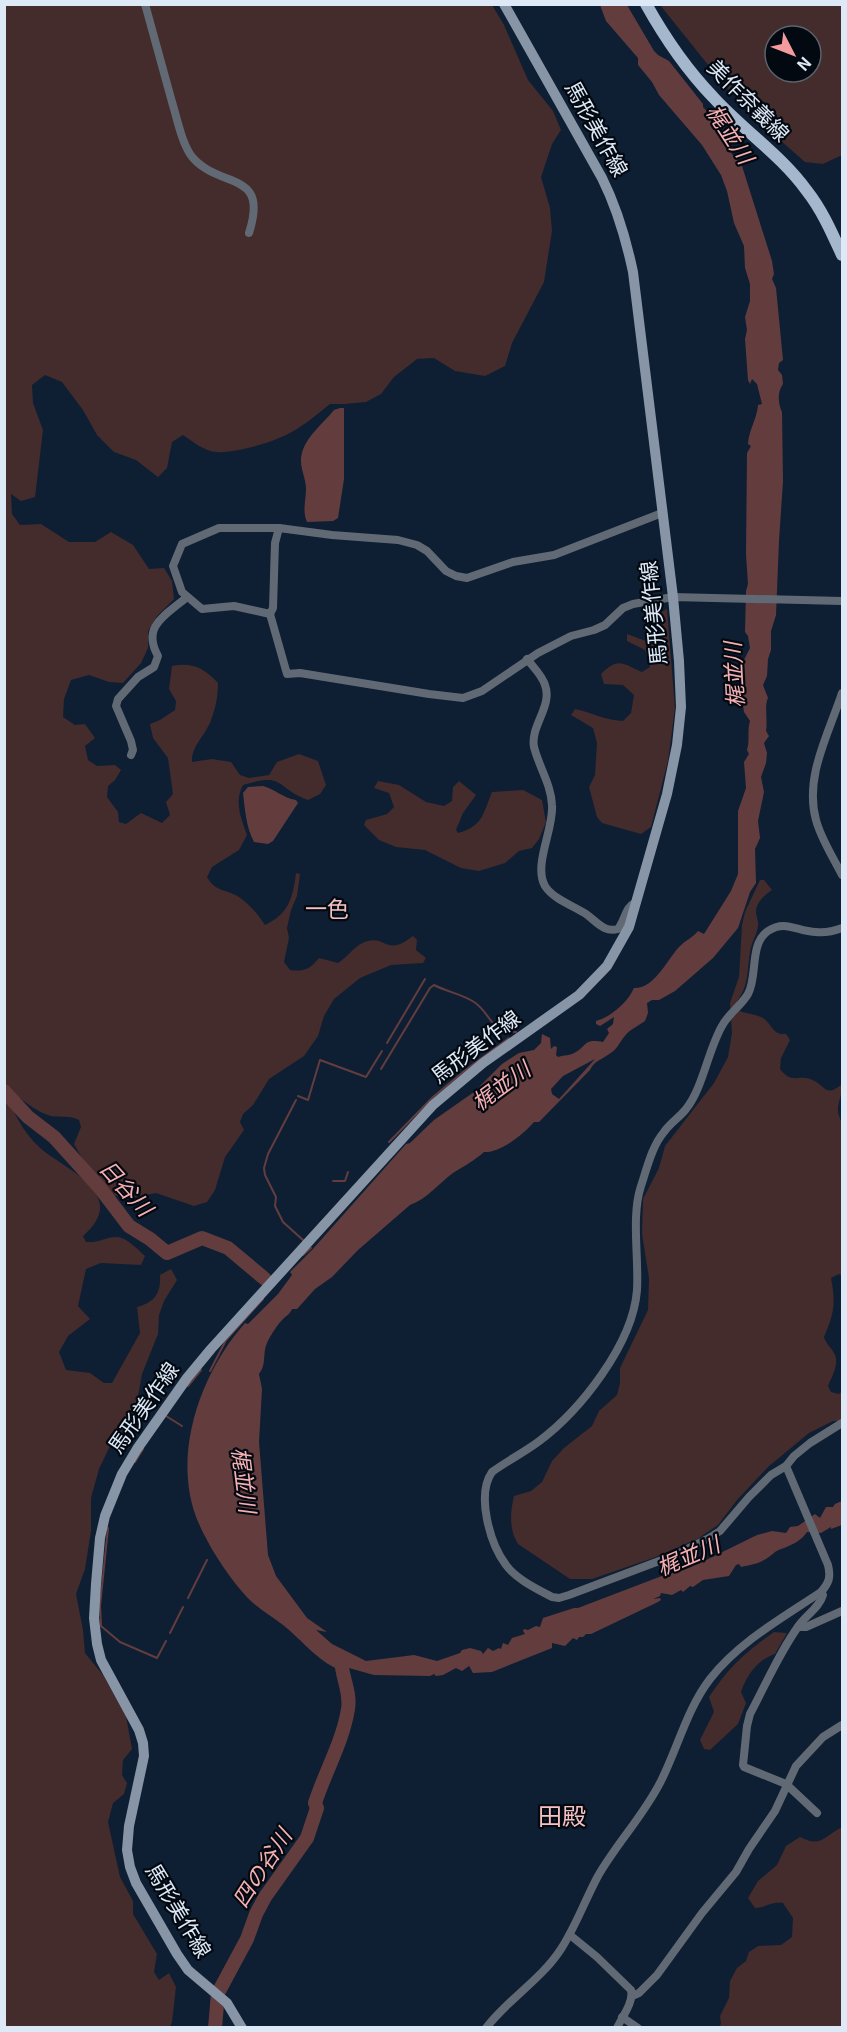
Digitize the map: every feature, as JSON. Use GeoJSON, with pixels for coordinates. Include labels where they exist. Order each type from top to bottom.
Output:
{"type":"FeatureCollection","features":[{"type":"Feature","properties":{"kind":"main road","name":"馬形美作線"},"geometry":{"type":"LineString","coordinates":[[242,2028],[224,2001],[188,1970],[135,1883],[130,1867],[127,1850],[129,1826],[143,1766],[143,1743],[128,1707],[102,1660],[97,1644],[94,1618],[100,1538],[112,1493],[148,1433],[187,1378],[433,1105],[483,1063],[563,1006],[607,966],[629,927],[667,794],[677,745],[681,708],[679,661],[633,272],[616,207],[504,4]]}},
{"type":"Feature","properties":{"kind":"main road","name":"美作奈義線"},"geometry":{"type":"LineString","coordinates":[[646,4],[692,75],[728,114],[790,170],[807,190],[843,255]]}},
{"type":"Feature","properties":{"kind":"street"},"geometry":{"type":"LineString","coordinates":[[145,4],[184,140],[192,157],[212,172],[245,187],[252,195],[255,213],[249,233]]}},
{"type":"Feature","properties":{"kind":"street"},"geometry":{"type":"LineString","coordinates":[[270,615],[234,606],[202,609],[188,597],[177,582],[173,566],[182,544],[219,528],[279,528],[398,540],[417,545],[427,551],[446,571],[467,578],[513,562],[554,555],[662,513]]}},
{"type":"Feature","properties":{"kind":"street"},"geometry":{"type":"LineString","coordinates":[[279,528],[275,543],[273,608],[270,615],[287,674],[300,673],[456,698],[476,695],[516,670],[527,659],[571,636],[605,625],[623,608],[633,604],[673,597],[843,601]]}},
{"type":"Feature","properties":{"kind":"street"},"geometry":{"type":"LineString","coordinates":[[131,755],[133,750],[131,741],[116,706],[118,699],[138,677],[158,662],[158,656],[151,641],[152,630],[188,597]]}},
{"type":"Feature","properties":{"kind":"street"},"geometry":{"type":"LineString","coordinates":[[527,659],[547,688],[545,705],[534,735],[534,746],[552,804],[551,829],[541,865],[543,883],[554,895],[608,930],[618,929],[627,908],[637,901]]}},
{"type":"Feature","properties":{"kind":"street"},"geometry":{"type":"LineString","coordinates":[[843,693],[819,760],[813,802],[820,833],[843,875]]}},
{"type":"Feature","properties":{"kind":"street"},"geometry":{"type":"LineString","coordinates":[[843,928],[815,933],[785,925],[763,935],[758,944],[751,987],[723,1023],[687,1109],[664,1131],[658,1141],[638,1194],[637,1290],[629,1325],[601,1374],[571,1413],[537,1442],[492,1472],[485,1485],[488,1522],[492,1537],[505,1565],[540,1590],[558,1598],[641,1569],[709,1538],[720,1531],[771,1475],[786,1466],[810,1443],[843,1423]]}},
{"type":"Feature","properties":{"kind":"street"},"geometry":{"type":"LineString","coordinates":[[486,2028],[510,2001],[546,1968],[570,1935],[598,1875],[654,1795],[691,1709],[710,1680],[729,1658],[751,1639],[821,1592],[830,1578],[830,1573],[786,1466]]}},
{"type":"Feature","properties":{"kind":"street"},"geometry":{"type":"LineString","coordinates":[[817,1813],[786,1784],[744,1767],[744,1745],[750,1714],[798,1627],[821,1601],[823,1595],[821,1592]]}},
{"type":"Feature","properties":{"kind":"street"},"geometry":{"type":"LineString","coordinates":[[798,1627],[806,1627],[843,1611]]}},
{"type":"Feature","properties":{"kind":"street"},"geometry":{"type":"LineString","coordinates":[[616,2028],[632,1996],[639,1993],[657,1975],[702,1913],[736,1872],[775,1811],[796,1766],[816,1743],[843,1725]]}},
{"type":"Feature","properties":{"kind":"street"},"geometry":{"type":"LineString","coordinates":[[570,1935],[627,1986],[632,1996]]}},
{"type":"Feature","properties":{"kind":"street"},"geometry":{"type":"LineString","coordinates":[[622,2017],[638,2028]]}},
{"type":"Feature","properties":{"kind":"shaded area"},"geometry":{"type":"Polygon","coordinates":[[[5,5],[492,5],[504,25],[528,80],[553,111],[561,130],[552,144],[541,177],[550,208],[552,231],[544,282],[512,343],[505,366],[485,376],[455,371],[434,358],[417,359],[394,377],[381,394],[366,402],[330,404],[292,432],[261,445],[216,452],[203,448],[183,435],[172,442],[167,468],[158,477],[136,460],[114,452],[97,435],[83,410],[62,382],[45,375],[32,385],[33,403],[43,430],[35,497],[21,501],[11,494],[12,514],[20,525],[41,524],[69,542],[95,542],[111,532],[133,545],[149,569],[164,568],[172,581],[174,599],[157,616],[148,631],[148,648],[141,663],[123,683],[109,682],[89,675],[71,680],[64,699],[63,717],[75,725],[85,724],[95,738],[85,746],[88,760],[97,766],[115,765],[121,770],[108,786],[107,797],[118,812],[119,822],[126,824],[141,813],[162,823],[170,815],[166,802],[173,794],[168,758],[153,738],[150,724],[175,710],[176,701],[169,689],[172,666],[197,667],[218,683],[218,688],[213,715],[196,746],[192,762],[212,759],[231,762],[240,775],[249,778],[269,775],[277,762],[299,754],[318,761],[326,785],[320,794],[308,800],[273,781],[256,781],[243,785],[239,804],[247,835],[239,850],[212,867],[207,877],[210,882],[217,888],[243,900],[265,925],[285,910],[291,897],[296,873],[300,874],[297,896],[287,928],[289,938],[284,962],[290,970],[306,969],[319,958],[338,963],[359,945],[368,941],[374,940],[388,945],[397,945],[413,936],[417,940],[416,950],[426,958],[423,963],[391,965],[360,978],[334,999],[324,1016],[318,1036],[304,1056],[269,1079],[253,1105],[243,1114],[240,1122],[244,1130],[225,1157],[215,1190],[207,1202],[194,1206],[156,1193],[135,1197],[116,1196],[107,1191],[83,1160],[74,1144],[81,1127],[79,1120],[47,1115],[18,1097],[9,1099],[19,1121],[33,1141],[81,1178],[98,1198],[100,1209],[95,1222],[83,1236],[86,1242],[112,1237],[120,1238],[132,1244],[145,1256],[141,1265],[101,1263],[86,1269],[78,1306],[90,1319],[68,1336],[59,1352],[66,1370],[90,1373],[104,1383],[112,1383],[140,1333],[137,1307],[156,1296],[160,1275],[171,1269],[177,1280],[164,1301],[159,1315],[158,1334],[142,1374],[137,1402],[141,1424],[137,1429],[124,1431],[110,1446],[99,1469],[91,1498],[91,1531],[85,1569],[76,1594],[85,1653],[103,1675],[126,1716],[132,1749],[123,1760],[122,1775],[127,1783],[124,1794],[113,1803],[108,1822],[120,1877],[133,1901],[133,1914],[157,1954],[154,1972],[159,1980],[169,1973],[176,1987],[170,2027],[5,2028],[5,5]]]}},
{"type":"Feature","properties":{"kind":"shaded area"},"geometry":{"type":"Polygon","coordinates":[[[660,5],[842,5],[842,155],[823,164],[805,162],[765,127],[725,86],[660,5]]]}},
{"type":"Feature","properties":{"kind":"shaded area"},"geometry":{"type":"Polygon","coordinates":[[[667,609],[675,708],[668,761],[651,827],[641,834],[602,823],[597,817],[589,787],[595,775],[597,743],[593,728],[571,715],[575,709],[623,721],[631,713],[634,695],[623,685],[604,684],[601,674],[612,665],[620,663],[642,672],[650,667],[645,650],[627,641],[627,634],[651,643],[658,638],[661,612],[667,609]]]}},
{"type":"Feature","properties":{"kind":"shaded area"},"geometry":{"type":"Polygon","coordinates":[[[378,781],[399,785],[426,802],[444,806],[452,801],[453,787],[459,781],[476,795],[463,813],[456,830],[458,833],[477,823],[484,813],[492,792],[523,790],[542,800],[546,822],[539,839],[532,848],[519,851],[505,863],[479,871],[461,868],[425,850],[396,847],[379,840],[364,825],[366,820],[387,814],[394,807],[389,793],[374,788],[378,781]]]}},
{"type":"Feature","properties":{"kind":"shaded area"},"geometry":{"type":"Polygon","coordinates":[[[760,880],[764,880],[772,890],[761,899],[756,908],[758,924],[751,949],[746,984],[737,1001],[740,1011],[763,1018],[775,1031],[786,1034],[790,1040],[781,1058],[780,1069],[788,1076],[810,1079],[828,1090],[842,1084],[838,1112],[842,1123],[842,1276],[839,1274],[831,1278],[833,1308],[824,1337],[836,1357],[835,1370],[828,1386],[831,1392],[839,1394],[842,1391],[842,1421],[833,1421],[809,1433],[768,1467],[737,1500],[718,1525],[697,1539],[653,1558],[592,1579],[570,1579],[518,1544],[511,1521],[514,1496],[531,1491],[542,1482],[552,1461],[564,1448],[592,1426],[599,1411],[617,1395],[620,1368],[648,1310],[649,1278],[642,1234],[643,1199],[659,1168],[665,1146],[714,1083],[728,1057],[732,1033],[730,1003],[739,977],[742,925],[745,912],[760,880]]]}},
{"type":"Feature","properties":{"kind":"shaded area"},"geometry":{"type":"Polygon","coordinates":[[[774,1632],[787,1633],[775,1654],[758,1664],[746,1680],[741,1692],[746,1703],[738,1724],[710,1750],[704,1749],[700,1740],[714,1712],[709,1697],[738,1661],[774,1632]]]}},
{"type":"Feature","properties":{"kind":"shaded area"},"geometry":{"type":"Polygon","coordinates":[[[842,1827],[842,2027],[719,2027],[720,2016],[729,1998],[730,1981],[737,1968],[746,1961],[749,1952],[758,1946],[781,1945],[792,1937],[793,1918],[783,1903],[755,1908],[748,1898],[758,1881],[777,1865],[786,1846],[800,1837],[818,1841],[842,1827]]]}},
{"type":"Feature","properties":{"kind":"water","name":"梶並川"},"geometry":{"type":"Polygon","coordinates":[[[600,5],[627,5],[654,51],[669,61],[703,104],[710,115],[711,122],[718,126],[727,148],[742,166],[772,261],[774,274],[772,279],[776,288],[783,360],[779,363],[778,370],[782,375],[783,384],[779,398],[782,412],[783,481],[776,615],[771,631],[767,676],[763,685],[768,698],[766,731],[769,736],[764,743],[767,753],[761,777],[764,792],[758,821],[760,838],[755,849],[756,883],[750,892],[738,928],[713,958],[675,991],[659,1000],[647,1003],[648,1013],[645,1021],[629,1032],[614,1050],[594,1064],[539,1122],[534,1122],[504,1146],[484,1152],[453,1173],[422,1199],[410,1205],[358,1250],[332,1277],[315,1289],[297,1309],[292,1309],[276,1327],[267,1343],[263,1366],[259,1374],[262,1389],[259,1442],[268,1555],[276,1576],[307,1618],[327,1632],[316,1630],[332,1644],[366,1661],[414,1655],[437,1661],[470,1648],[481,1651],[483,1654],[488,1648],[493,1651],[501,1649],[503,1643],[508,1645],[512,1638],[525,1634],[524,1629],[540,1627],[543,1618],[578,1608],[675,1573],[757,1535],[772,1531],[786,1533],[790,1527],[798,1526],[815,1514],[820,1518],[826,1507],[833,1507],[842,1501],[842,1525],[831,1529],[831,1527],[821,1533],[807,1532],[797,1542],[778,1550],[762,1561],[741,1567],[739,1564],[736,1565],[729,1576],[703,1580],[683,1592],[681,1590],[672,1595],[661,1593],[653,1599],[660,1598],[658,1602],[591,1634],[579,1637],[577,1640],[573,1638],[565,1646],[552,1643],[552,1648],[492,1672],[473,1673],[468,1664],[469,1666],[462,1671],[456,1668],[436,1676],[434,1674],[430,1676],[374,1675],[349,1668],[344,1671],[320,1658],[242,1592],[225,1569],[201,1528],[192,1504],[188,1480],[188,1456],[197,1408],[206,1384],[230,1341],[245,1323],[248,1324],[278,1294],[292,1275],[290,1272],[406,1144],[410,1143],[434,1120],[474,1092],[502,1064],[519,1053],[534,1050],[541,1043],[542,1034],[550,1038],[551,1049],[554,1046],[557,1047],[558,1057],[572,1054],[588,1042],[603,1042],[609,1033],[607,1029],[613,1024],[614,1017],[600,1026],[596,1024],[596,1021],[618,1008],[628,999],[634,988],[648,984],[654,979],[680,946],[698,931],[704,934],[731,891],[738,874],[738,811],[746,788],[744,762],[749,754],[747,750],[750,721],[744,712],[741,666],[750,648],[745,632],[748,584],[747,453],[751,446],[748,444],[758,405],[762,404],[757,384],[752,379],[750,384],[748,380],[745,317],[750,301],[750,284],[745,268],[744,246],[734,223],[721,175],[702,145],[659,95],[638,65],[638,58],[606,21],[600,5]],[[595,1059],[563,1076],[551,1089],[552,1094],[559,1099],[595,1059]]]}},
{"type":"Feature","properties":{"kind":"water"},"geometry":{"type":"Polygon","coordinates":[[[344,408],[344,479],[338,518],[333,521],[307,522],[306,489],[301,464],[304,446],[334,410],[344,408]]]}},
{"type":"Feature","properties":{"kind":"water"},"geometry":{"type":"Polygon","coordinates":[[[263,786],[296,800],[298,803],[273,841],[268,844],[254,842],[251,836],[243,793],[248,787],[263,786]]]}},
{"type":"Feature","properties":{"kind":"waterway"},"geometry":{"type":"LineString","coordinates":[[387,1043],[425,979]]}},
{"type":"Feature","properties":{"kind":"waterway"},"geometry":{"type":"LineString","coordinates":[[381,1069],[434,985],[474,1002],[500,1029],[516,1032]]}},
{"type":"Feature","properties":{"kind":"waterway"},"geometry":{"type":"LineString","coordinates":[[389,1142],[433,1097],[509,1038]]}},
{"type":"Feature","properties":{"kind":"waterway"},"geometry":{"type":"LineString","coordinates":[[298,1096],[308,1100],[320,1060],[366,1077],[382,1051]]}},
{"type":"Feature","properties":{"kind":"waterway","name":"日谷川"},"geometry":{"type":"LineString","coordinates":[[4,1091],[28,1117],[54,1137],[100,1188],[129,1226],[167,1253],[202,1238],[228,1248],[265,1279]]}},
{"type":"Feature","properties":{"kind":"waterway"},"geometry":{"type":"LineString","coordinates":[[296,1100],[268,1154],[264,1168],[276,1197],[275,1206],[283,1222],[303,1240]]}},
{"type":"Feature","properties":{"kind":"waterway"},"geometry":{"type":"LineString","coordinates":[[333,1181],[345,1181],[348,1172]]}},
{"type":"Feature","properties":{"kind":"waterway"},"geometry":{"type":"LineString","coordinates":[[303,1255],[311,1248]]}},
{"type":"Feature","properties":{"kind":"waterway"},"geometry":{"type":"LineString","coordinates":[[210,1371],[226,1340],[263,1299]]}},
{"type":"Feature","properties":{"kind":"waterway"},"geometry":{"type":"LineString","coordinates":[[188,1386],[201,1370]]}},
{"type":"Feature","properties":{"kind":"waterway"},"geometry":{"type":"LineString","coordinates":[[166,1416],[182,1426]]}},
{"type":"Feature","properties":{"kind":"waterway"},"geometry":{"type":"LineString","coordinates":[[135,1462],[143,1449]]}},
{"type":"Feature","properties":{"kind":"waterway"},"geometry":{"type":"LineString","coordinates":[[108,1528],[100,1606],[101,1626],[120,1642],[157,1658],[166,1641]]}},
{"type":"Feature","properties":{"kind":"waterway"},"geometry":{"type":"LineString","coordinates":[[188,1598],[207,1560]]}},
{"type":"Feature","properties":{"kind":"waterway"},"geometry":{"type":"LineString","coordinates":[[170,1633],[183,1607]]}},
{"type":"Feature","properties":{"kind":"waterway","name":"四の谷川"},"geometry":{"type":"LineString","coordinates":[[215,2028],[218,1993],[247,1939],[256,1914],[265,1897],[307,1838],[317,1808],[315,1803],[346,1721],[349,1702],[341,1658]]}},
{"type":"Feature","properties":{"kind":"district","name":"一色"},"geometry":{"type":"Point","coordinates":[327,909]}},
{"type":"Feature","properties":{"kind":"district","name":"田殿"},"geometry":{"type":"Point","coordinates":[562,1817]}}]}
